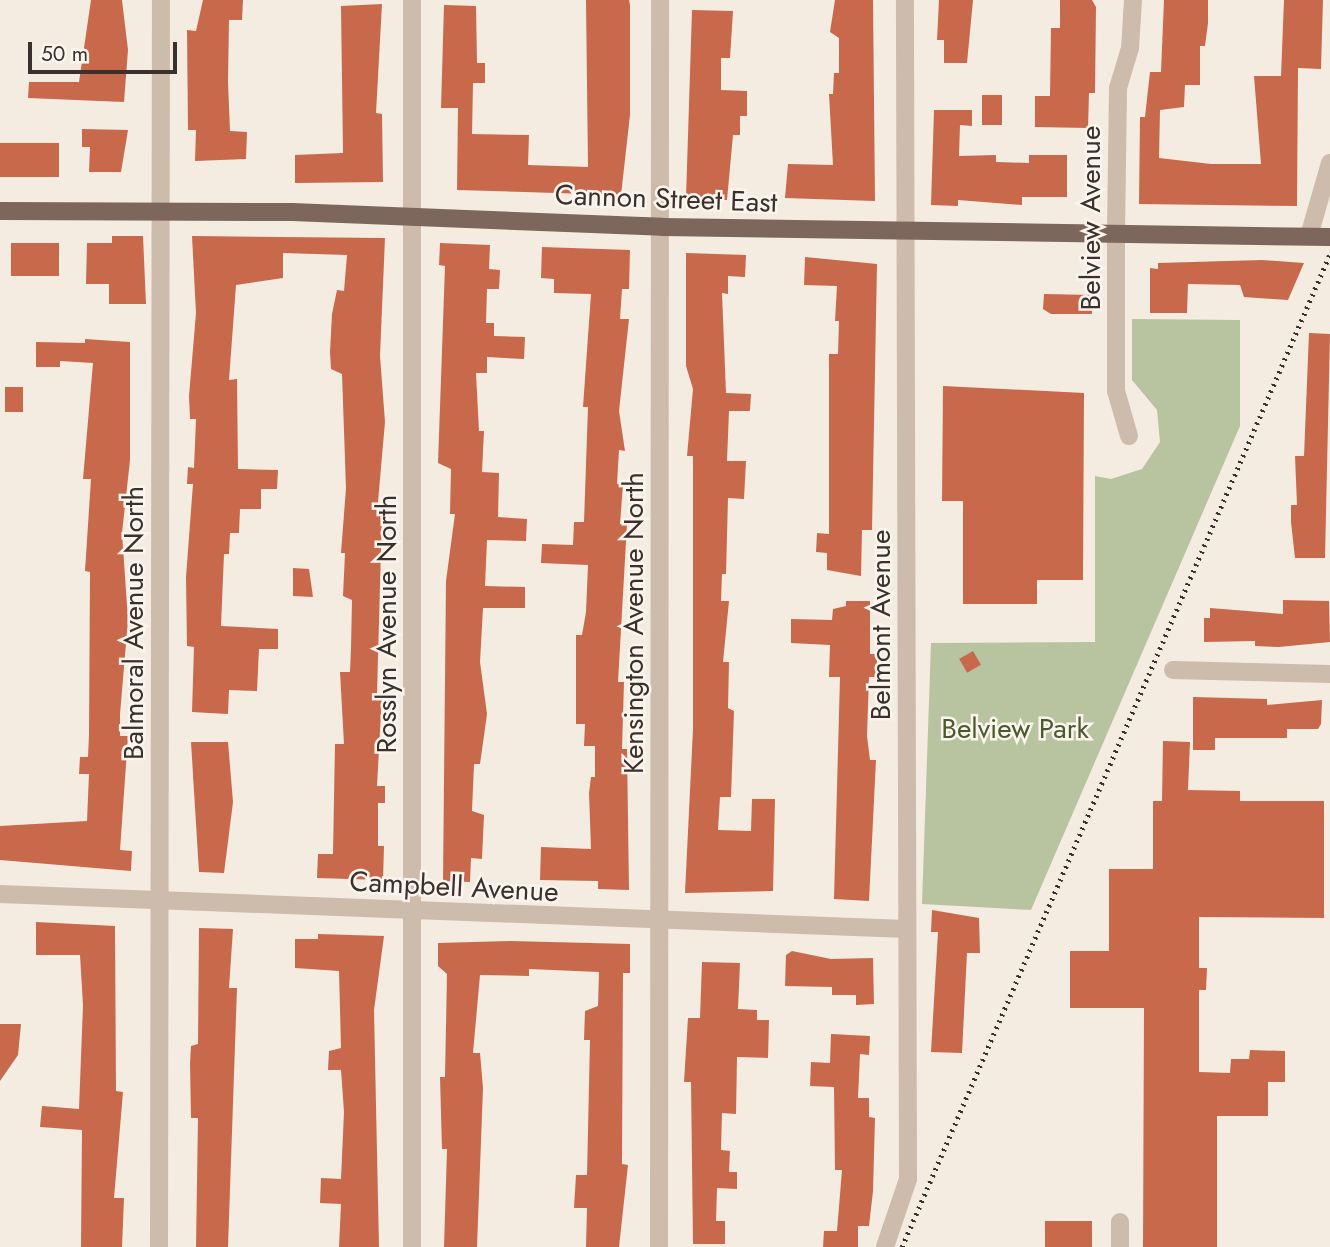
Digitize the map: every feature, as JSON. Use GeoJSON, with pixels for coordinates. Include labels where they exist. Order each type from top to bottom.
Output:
{"type":"FeatureCollection","features":[{"type":"Feature","properties":{"kind":"main road","name":"Cannon Street East"},"geometry":{"type":"LineString","coordinates":[[0,211],[412,217],[662,227],[1330,237]]}},
{"type":"Feature","properties":{"kind":"street","name":"Balmoral Avenue North"},"geometry":{"type":"LineString","coordinates":[[159,1247],[164,212],[161,0]]}},
{"type":"Feature","properties":{"kind":"street","name":"Rosslyn Avenue North"},"geometry":{"type":"LineString","coordinates":[[412,0],[412,1247]]}},
{"type":"Feature","properties":{"kind":"street","name":"Kensington Avenue North"},"geometry":{"type":"LineString","coordinates":[[659,1247],[662,227],[660,0]]}},
{"type":"Feature","properties":{"kind":"street","name":"Belmont Avenue"},"geometry":{"type":"LineString","coordinates":[[885,1247],[908,1179],[905,0]]}},
{"type":"Feature","properties":{"kind":"street","name":"Belview Avenue"},"geometry":{"type":"LineString","coordinates":[[1129,436],[1116,391],[1116,233],[1118,88],[1130,48],[1133,0]]}},
{"type":"Feature","properties":{"kind":"street"},"geometry":{"type":"LineString","coordinates":[[1309,236],[1330,163]]}},
{"type":"Feature","properties":{"kind":"street"},"geometry":{"type":"LineString","coordinates":[[1173,670],[1330,674]]}},
{"type":"Feature","properties":{"kind":"street","name":"Campbell Avenue"},"geometry":{"type":"LineString","coordinates":[[0,894],[659,922],[906,929]]}},
{"type":"Feature","properties":{"kind":"street"},"geometry":{"type":"LineString","coordinates":[[1119,1222],[1119,1247]]}},
{"type":"Feature","properties":{"kind":"green space","name":"Belview Park"},"geometry":{"type":"Polygon","coordinates":[[[1132,319],[1240,320],[1240,426],[1031,910],[922,904],[931,643],[1095,642],[1095,476],[1111,479],[1142,469],[1160,442],[1157,410],[1132,380],[1132,319]]]}},
{"type":"Feature","properties":{"kind":"building"},"geometry":{"type":"Polygon","coordinates":[[[91,0],[122,0],[128,50],[124,102],[28,98],[29,82],[79,82],[91,0]]]}},
{"type":"Feature","properties":{"kind":"building"},"geometry":{"type":"Polygon","coordinates":[[[203,0],[243,0],[242,20],[229,20],[228,82],[230,131],[247,132],[246,159],[195,161],[196,130],[188,130],[187,30],[196,31],[203,0]]]}},
{"type":"Feature","properties":{"kind":"building"},"geometry":{"type":"Polygon","coordinates":[[[586,0],[629,0],[630,5],[630,115],[621,195],[457,190],[458,108],[441,108],[444,5],[476,6],[477,63],[485,63],[485,83],[473,83],[472,134],[529,135],[528,165],[588,167],[586,0]]]}},
{"type":"Feature","properties":{"kind":"building"},"geometry":{"type":"Polygon","coordinates":[[[835,0],[873,0],[875,201],[785,198],[788,164],[833,165],[829,94],[833,94],[834,73],[839,73],[839,38],[830,32],[835,0]]]}},
{"type":"Feature","properties":{"kind":"building"},"geometry":{"type":"Polygon","coordinates":[[[939,0],[973,0],[967,63],[944,63],[944,40],[937,40],[939,0]]]}},
{"type":"Feature","properties":{"kind":"building"},"geometry":{"type":"Polygon","coordinates":[[[1060,0],[1092,0],[1096,7],[1095,93],[1089,93],[1088,128],[1035,127],[1035,96],[1050,96],[1051,28],[1060,28],[1060,0]]]}},
{"type":"Feature","properties":{"kind":"building"},"geometry":{"type":"Polygon","coordinates":[[[1164,0],[1208,0],[1208,23],[1205,46],[1200,46],[1200,85],[1185,85],[1184,107],[1160,110],[1159,158],[1211,164],[1261,164],[1254,76],[1281,76],[1284,0],[1323,0],[1321,69],[1298,68],[1297,206],[1139,204],[1140,117],[1145,117],[1150,72],[1161,72],[1164,0]]]}},
{"type":"Feature","properties":{"kind":"building"},"geometry":{"type":"Polygon","coordinates":[[[382,4],[376,113],[382,114],[383,182],[295,183],[295,155],[343,153],[341,6],[382,4]]]}},
{"type":"Feature","properties":{"kind":"building"},"geometry":{"type":"Polygon","coordinates":[[[692,10],[733,11],[730,58],[721,58],[721,90],[747,91],[747,116],[740,116],[740,135],[733,135],[727,200],[686,198],[692,10]]]}},
{"type":"Feature","properties":{"kind":"building"},"geometry":{"type":"Polygon","coordinates":[[[982,95],[1002,95],[1002,125],[982,125],[982,95]]]}},
{"type":"Feature","properties":{"kind":"building"},"geometry":{"type":"Polygon","coordinates":[[[934,110],[972,110],[972,126],[960,125],[959,156],[996,155],[996,162],[1029,163],[1029,155],[1067,155],[1067,197],[1022,197],[1022,205],[958,200],[958,206],[931,205],[934,110]]]}},
{"type":"Feature","properties":{"kind":"building"},"geometry":{"type":"Polygon","coordinates":[[[82,129],[128,130],[121,172],[89,172],[90,147],[82,147],[82,129]]]}},
{"type":"Feature","properties":{"kind":"building"},"geometry":{"type":"Polygon","coordinates":[[[0,143],[59,143],[59,177],[0,177],[0,143]]]}},
{"type":"Feature","properties":{"kind":"building"},"geometry":{"type":"Polygon","coordinates":[[[112,236],[143,236],[146,304],[109,304],[109,284],[86,284],[87,243],[112,243],[112,236]]]}},
{"type":"Feature","properties":{"kind":"building"},"geometry":{"type":"Polygon","coordinates":[[[192,236],[385,238],[380,356],[385,422],[377,513],[382,513],[377,694],[382,695],[377,786],[385,786],[385,803],[378,803],[378,846],[384,846],[383,880],[317,878],[318,854],[333,854],[335,744],[344,744],[340,672],[350,672],[352,600],[343,596],[345,553],[341,553],[346,488],[342,374],[331,369],[330,352],[332,314],[337,290],[344,291],[347,255],[283,253],[283,278],[236,285],[229,380],[237,379],[238,469],[278,470],[277,489],[261,489],[261,509],[240,509],[239,533],[230,533],[229,554],[224,554],[221,626],[278,629],[278,649],[259,649],[257,691],[229,690],[228,714],[192,712],[194,647],[187,646],[186,577],[193,484],[187,484],[188,467],[194,468],[196,419],[190,419],[189,396],[196,313],[192,236]]]}},
{"type":"Feature","properties":{"kind":"building"},"geometry":{"type":"Polygon","coordinates":[[[11,243],[59,243],[59,276],[11,276],[11,243]]]}},
{"type":"Feature","properties":{"kind":"building"},"geometry":{"type":"Polygon","coordinates":[[[440,243],[490,245],[489,269],[500,270],[499,289],[487,289],[486,323],[494,323],[494,336],[525,337],[524,359],[487,357],[487,373],[476,373],[479,431],[484,431],[482,472],[499,473],[498,517],[527,519],[526,541],[487,540],[485,586],[525,587],[525,608],[483,608],[480,662],[487,714],[480,764],[474,764],[472,811],[484,815],[482,859],[471,858],[470,882],[443,881],[446,581],[455,514],[450,514],[451,469],[438,463],[445,266],[439,265],[440,243]]]}},
{"type":"Feature","properties":{"kind":"building"},"geometry":{"type":"Polygon","coordinates":[[[542,247],[630,250],[629,289],[622,289],[620,319],[629,319],[619,411],[625,451],[619,450],[617,484],[623,484],[620,524],[627,524],[618,682],[624,682],[622,749],[627,749],[629,890],[598,889],[598,881],[540,880],[541,847],[591,849],[589,793],[591,777],[595,777],[595,746],[584,746],[585,724],[576,724],[576,635],[582,635],[586,612],[588,565],[541,563],[542,544],[573,545],[574,522],[584,522],[588,407],[583,407],[591,294],[554,293],[554,279],[541,278],[542,247]]]}},
{"type":"Feature","properties":{"kind":"building"},"geometry":{"type":"Polygon","coordinates":[[[686,253],[746,255],[745,277],[728,276],[728,294],[722,293],[726,393],[751,394],[750,411],[729,411],[727,461],[746,461],[744,499],[728,498],[726,574],[722,574],[721,601],[729,601],[723,662],[729,662],[728,708],[734,711],[731,797],[720,797],[718,830],[751,831],[752,799],[775,799],[773,891],[685,893],[693,729],[693,456],[687,456],[693,389],[686,366],[686,253]]]}},
{"type":"Feature","properties":{"kind":"building"},"geometry":{"type":"Polygon","coordinates":[[[805,257],[877,264],[872,530],[862,530],[861,576],[827,570],[827,553],[816,552],[817,533],[829,534],[829,354],[838,354],[839,321],[835,321],[837,286],[804,285],[805,257]]]}},
{"type":"Feature","properties":{"kind":"building"},"geometry":{"type":"Polygon","coordinates":[[[1262,260],[1304,263],[1288,300],[1244,297],[1240,285],[1188,284],[1187,313],[1150,313],[1150,268],[1158,269],[1158,263],[1262,260]]]}},
{"type":"Feature","properties":{"kind":"building"},"geometry":{"type":"Polygon","coordinates":[[[1044,294],[1092,295],[1092,314],[1051,314],[1043,309],[1044,294]]]}},
{"type":"Feature","properties":{"kind":"building"},"geometry":{"type":"Polygon","coordinates":[[[1309,333],[1330,334],[1325,558],[1295,558],[1291,522],[1291,505],[1297,505],[1295,456],[1304,456],[1309,333]]]}},
{"type":"Feature","properties":{"kind":"building"},"geometry":{"type":"Polygon","coordinates":[[[85,339],[130,342],[130,460],[122,533],[128,620],[120,714],[120,736],[128,736],[120,850],[132,851],[131,871],[0,860],[0,826],[87,821],[89,774],[79,774],[80,757],[88,757],[89,735],[90,572],[85,571],[91,479],[83,479],[93,363],[60,361],[60,367],[36,367],[36,342],[85,343],[85,339]]]}},
{"type":"Feature","properties":{"kind":"building"},"geometry":{"type":"Polygon","coordinates":[[[943,386],[1084,393],[1083,580],[1037,580],[1037,604],[963,604],[963,501],[942,501],[943,386]]]}},
{"type":"Feature","properties":{"kind":"building"},"geometry":{"type":"Polygon","coordinates":[[[5,387],[23,387],[23,412],[5,412],[5,387]]]}},
{"type":"Feature","properties":{"kind":"building"},"geometry":{"type":"Polygon","coordinates":[[[293,568],[309,569],[313,597],[293,596],[293,568]]]}},
{"type":"Feature","properties":{"kind":"building"},"geometry":{"type":"Polygon","coordinates":[[[1283,600],[1329,601],[1330,642],[1279,647],[1255,646],[1255,641],[1204,642],[1204,618],[1210,618],[1210,608],[1283,614],[1283,600]]]}},
{"type":"Feature","properties":{"kind":"building"},"geometry":{"type":"Polygon","coordinates":[[[846,601],[870,601],[870,654],[877,654],[877,677],[869,677],[867,736],[870,760],[876,760],[869,901],[834,899],[840,677],[829,677],[830,645],[791,643],[791,619],[832,620],[833,609],[846,606],[846,601]]]}},
{"type":"Feature","properties":{"kind":"building"},"geometry":{"type":"Polygon","coordinates":[[[973,651],[981,665],[967,673],[959,659],[973,651]]]}},
{"type":"Feature","properties":{"kind":"building"},"geometry":{"type":"Polygon","coordinates":[[[1193,697],[1267,699],[1267,705],[1322,700],[1321,724],[1318,729],[1287,729],[1287,738],[1215,738],[1215,750],[1193,750],[1193,697]]]}},
{"type":"Feature","properties":{"kind":"building"},"geometry":{"type":"Polygon","coordinates":[[[1163,741],[1190,742],[1188,790],[1240,791],[1240,801],[1324,801],[1324,918],[1199,917],[1199,968],[1207,968],[1206,990],[1199,990],[1199,1072],[1230,1073],[1231,1059],[1249,1059],[1250,1050],[1285,1051],[1285,1082],[1268,1082],[1268,1116],[1217,1116],[1217,1247],[1143,1247],[1144,1008],[1070,1008],[1070,951],[1109,951],[1109,869],[1153,869],[1153,801],[1162,801],[1163,741]]]}},
{"type":"Feature","properties":{"kind":"building"},"geometry":{"type":"Polygon","coordinates":[[[191,742],[228,742],[233,802],[224,873],[199,872],[191,742]]]}},
{"type":"Feature","properties":{"kind":"building"},"geometry":{"type":"Polygon","coordinates":[[[932,910],[979,918],[980,953],[967,953],[962,1053],[931,1052],[938,932],[931,932],[932,910]]]}},
{"type":"Feature","properties":{"kind":"building"},"geometry":{"type":"Polygon","coordinates":[[[36,922],[115,926],[116,1091],[123,1092],[114,1198],[124,1198],[122,1247],[81,1247],[82,1130],[40,1127],[42,1106],[79,1109],[83,1005],[80,955],[36,955],[36,922]]]}},
{"type":"Feature","properties":{"kind":"building"},"geometry":{"type":"Polygon","coordinates":[[[199,928],[233,929],[229,988],[237,988],[228,1247],[196,1247],[198,1118],[191,1118],[190,1063],[191,1046],[198,1044],[199,928]]]}},
{"type":"Feature","properties":{"kind":"building"},"geometry":{"type":"Polygon","coordinates":[[[318,934],[384,936],[374,1010],[379,1247],[339,1247],[341,1204],[320,1203],[321,1178],[341,1179],[344,1112],[341,1070],[328,1070],[329,1051],[341,1048],[339,971],[295,968],[295,939],[318,939],[318,934]]]}},
{"type":"Feature","properties":{"kind":"building"},"geometry":{"type":"Polygon","coordinates":[[[510,941],[630,944],[630,973],[623,973],[622,1164],[628,1165],[619,1247],[586,1247],[587,1208],[574,1208],[576,1175],[587,1175],[590,1040],[584,1040],[585,1011],[598,1006],[599,972],[529,969],[529,976],[480,975],[473,1053],[480,1053],[483,1088],[477,1247],[444,1247],[447,1149],[442,1149],[440,1077],[445,1077],[447,974],[438,966],[438,943],[510,941]]]}},
{"type":"Feature","properties":{"kind":"building"},"geometry":{"type":"Polygon","coordinates":[[[792,951],[831,959],[873,958],[874,1004],[856,1005],[856,995],[832,995],[832,987],[785,986],[786,955],[792,951]]]}},
{"type":"Feature","properties":{"kind":"building"},"geometry":{"type":"Polygon","coordinates":[[[702,962],[740,963],[738,1009],[757,1010],[757,1020],[769,1020],[768,1058],[737,1057],[736,1114],[722,1113],[721,1150],[730,1151],[729,1172],[737,1172],[737,1189],[717,1188],[716,1221],[725,1221],[725,1244],[693,1244],[691,1082],[684,1082],[688,1018],[700,1018],[702,962]]]}},
{"type":"Feature","properties":{"kind":"building"},"geometry":{"type":"Polygon","coordinates":[[[0,1024],[21,1024],[18,1055],[0,1081],[0,1024]]]}},
{"type":"Feature","properties":{"kind":"building"},"geometry":{"type":"Polygon","coordinates":[[[831,1034],[870,1036],[869,1055],[860,1054],[858,1098],[869,1098],[869,1117],[875,1118],[873,1191],[869,1226],[858,1226],[858,1247],[823,1247],[824,1231],[837,1231],[842,1170],[835,1170],[834,1087],[810,1086],[811,1062],[830,1063],[831,1034]]]}},
{"type":"Feature","properties":{"kind":"building"},"geometry":{"type":"Polygon","coordinates":[[[1045,1221],[1092,1221],[1092,1247],[1045,1247],[1045,1221]]]}},
{"type":"Feature","properties":{"kind":"railway"},"geometry":{"type":"LineString","coordinates":[[902,1247],[1330,254]]}}]}
